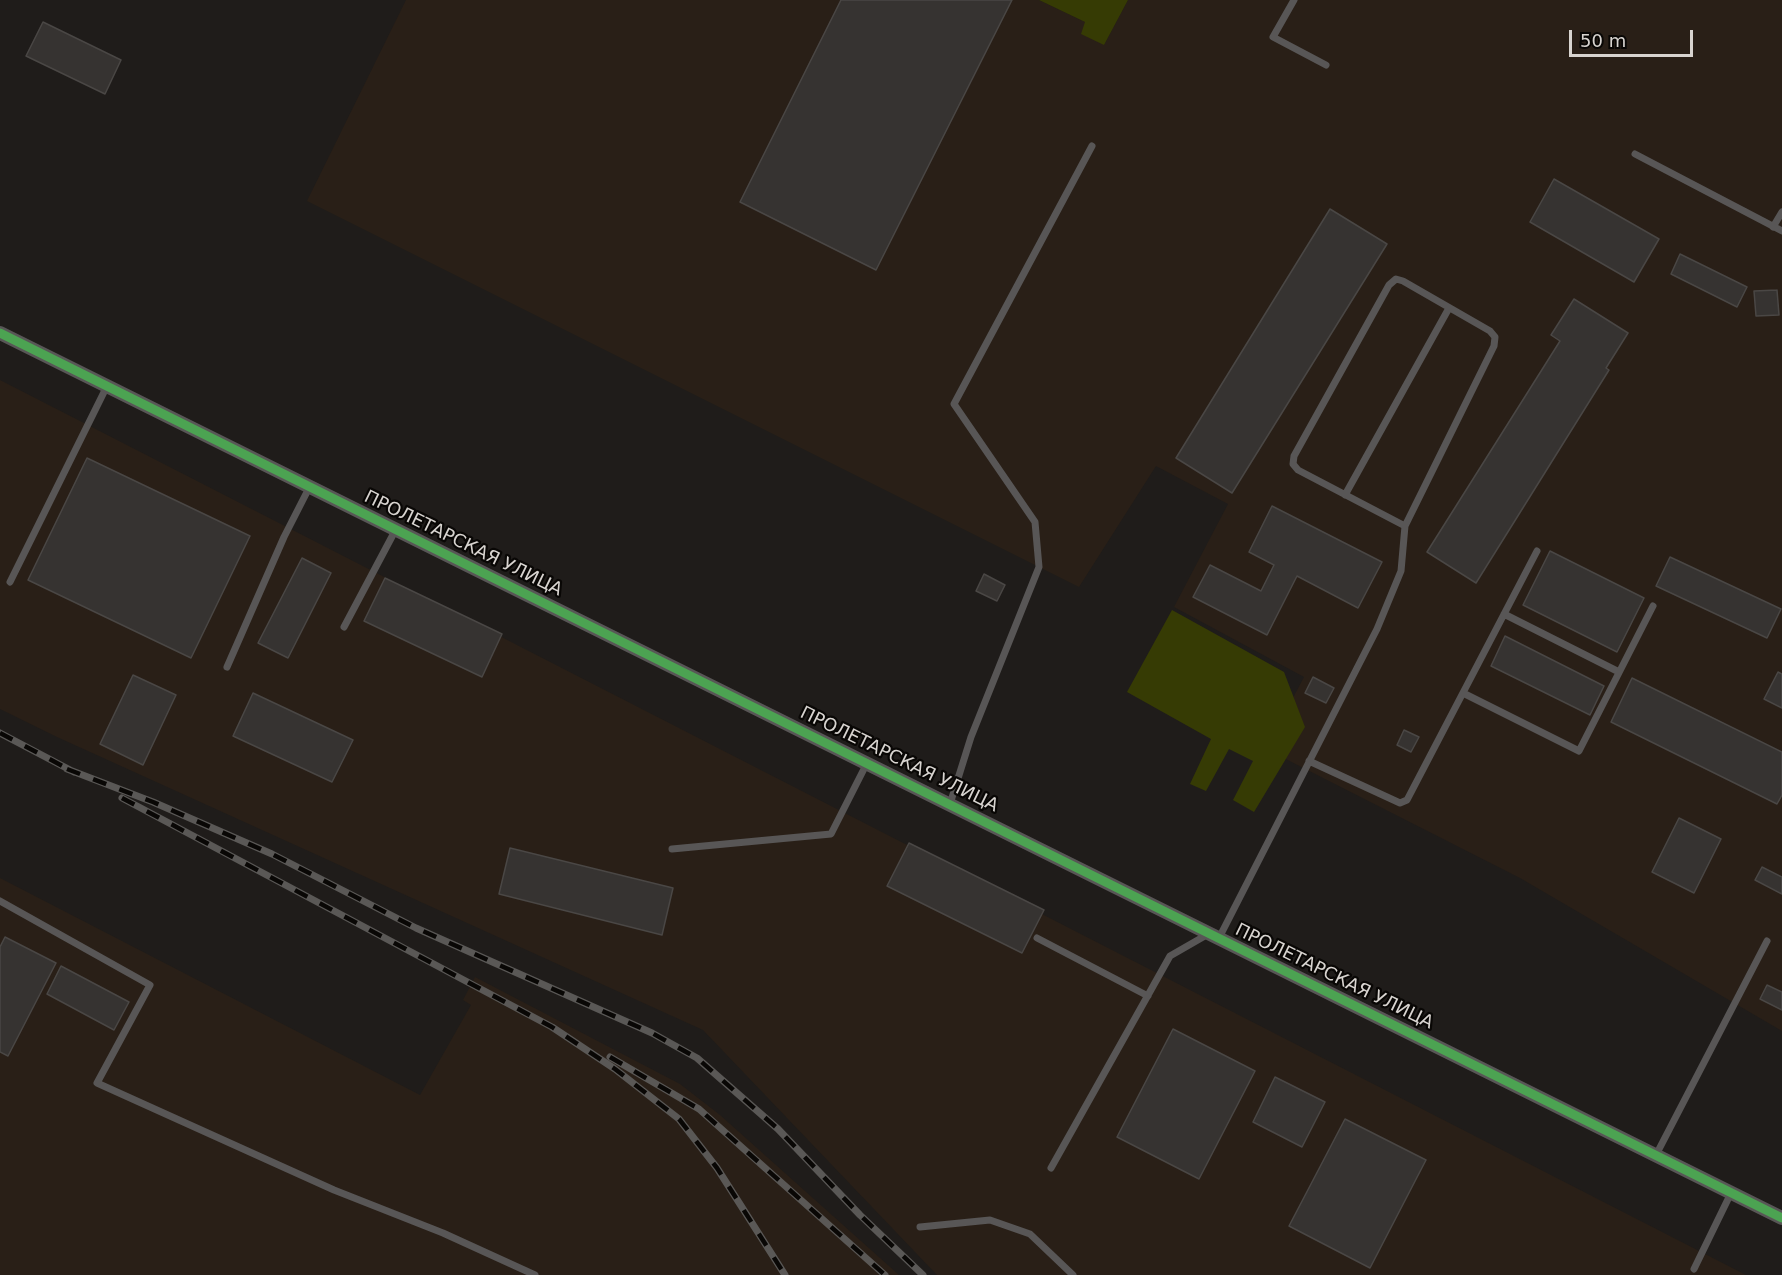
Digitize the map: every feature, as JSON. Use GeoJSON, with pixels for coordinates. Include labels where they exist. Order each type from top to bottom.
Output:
{"type":"FeatureCollection","features":[{"type":"Feature","properties":{"kind":"street","name":"ПРОЛЕТАРСКАЯ УЛИЦА"},"geometry":{"type":"LineString","coordinates":[[0,333],[1782,1218]]}},
{"type":"Feature","properties":{"kind":"lane"},"geometry":{"type":"LineString","coordinates":[[1294,0],[1273,37],[1326,65]]}},
{"type":"Feature","properties":{"kind":"lane"},"geometry":{"type":"LineString","coordinates":[[950,804],[971,737],[1039,567],[1035,522],[954,404],[1092,146]]}},
{"type":"Feature","properties":{"kind":"lane"},"geometry":{"type":"LineString","coordinates":[[1635,154],[1782,231]]}},
{"type":"Feature","properties":{"kind":"lane"},"geometry":{"type":"LineString","coordinates":[[1773,227],[1782,212]]}},
{"type":"Feature","properties":{"kind":"lane"},"geometry":{"type":"LineString","coordinates":[[1051,1168],[1170,956],[1214,936],[1309,761],[1377,629],[1401,571],[1405,526],[1494,346],[1495,337],[1490,331],[1402,280],[1396,279],[1389,285],[1322,405],[1294,456],[1293,464],[1298,470],[1405,526]]}},
{"type":"Feature","properties":{"kind":"lane"},"geometry":{"type":"LineString","coordinates":[[1346,495],[1449,308]]}},
{"type":"Feature","properties":{"kind":"lane"},"geometry":{"type":"LineString","coordinates":[[10,582],[107,386]]}},
{"type":"Feature","properties":{"kind":"lane"},"geometry":{"type":"LineString","coordinates":[[227,667],[284,537],[310,486]]}},
{"type":"Feature","properties":{"kind":"lane"},"geometry":{"type":"LineString","coordinates":[[344,627],[396,529]]}},
{"type":"Feature","properties":{"kind":"lane"},"geometry":{"type":"LineString","coordinates":[[1309,761],[1404,803],[1537,550]]}},
{"type":"Feature","properties":{"kind":"lane"},"geometry":{"type":"LineString","coordinates":[[1463,693],[1579,751],[1653,606]]}},
{"type":"Feature","properties":{"kind":"lane"},"geometry":{"type":"LineString","coordinates":[[1504,614],[1620,672]]}},
{"type":"Feature","properties":{"kind":"lane"},"geometry":{"type":"LineString","coordinates":[[672,849],[831,834],[867,763]]}},
{"type":"Feature","properties":{"kind":"lane"},"geometry":{"type":"LineString","coordinates":[[0,901],[150,985],[97,1083],[334,1190],[443,1233],[535,1275]]}},
{"type":"Feature","properties":{"kind":"lane"},"geometry":{"type":"LineString","coordinates":[[1037,938],[1148,996]]}},
{"type":"Feature","properties":{"kind":"lane"},"geometry":{"type":"LineString","coordinates":[[1656,1155],[1767,941]]}},
{"type":"Feature","properties":{"kind":"lane"},"geometry":{"type":"LineString","coordinates":[[1694,1269],[1731,1193]]}},
{"type":"Feature","properties":{"kind":"lane"},"geometry":{"type":"LineString","coordinates":[[920,1227],[990,1220],[1030,1234],[1072,1275]]}},
{"type":"Feature","properties":{"kind":"shaded area"},"geometry":{"type":"Polygon","coordinates":[[[406,0],[1039,0],[1085,22],[1104,45],[1128,0],[1782,0],[1782,1031],[1520,878],[1266,749],[1304,677],[1174,607],[1228,504],[1156,466],[1079,587],[307,201],[406,0]]]}},
{"type":"Feature","properties":{"kind":"shaded area"},"geometry":{"type":"Polygon","coordinates":[[[0,380],[1746,1275],[937,1275],[703,1030],[0,709],[0,380]]]}},
{"type":"Feature","properties":{"kind":"shaded area"},"geometry":{"type":"Polygon","coordinates":[[[0,878],[420,1095],[471,1005],[463,1000],[475,977],[680,1084],[720,1115],[899,1275],[0,1275],[0,878]]]}},
{"type":"Feature","properties":{"kind":"green space"},"geometry":{"type":"Polygon","coordinates":[[[1039,0],[1128,0],[1104,45],[1081,34],[1085,22],[1039,0]]]}},
{"type":"Feature","properties":{"kind":"green space"},"geometry":{"type":"Polygon","coordinates":[[[1172,610],[1284,672],[1305,727],[1254,812],[1233,800],[1253,761],[1229,749],[1206,791],[1190,784],[1211,739],[1127,692],[1172,610]]]}},
{"type":"Feature","properties":{"kind":"building"},"geometry":{"type":"Polygon","coordinates":[[[841,0],[1012,0],[876,270],[740,202],[841,0]]]}},
{"type":"Feature","properties":{"kind":"building"},"geometry":{"type":"Polygon","coordinates":[[[43,22],[121,60],[105,94],[26,56],[43,22]]]}},
{"type":"Feature","properties":{"kind":"building"},"geometry":{"type":"Polygon","coordinates":[[[1554,179],[1659,239],[1634,282],[1530,222],[1554,179]]]}},
{"type":"Feature","properties":{"kind":"building"},"geometry":{"type":"Polygon","coordinates":[[[1330,209],[1387,244],[1232,493],[1176,458],[1330,209]]]}},
{"type":"Feature","properties":{"kind":"building"},"geometry":{"type":"Polygon","coordinates":[[[1680,254],[1747,287],[1737,307],[1671,274],[1680,254]]]}},
{"type":"Feature","properties":{"kind":"building"},"geometry":{"type":"Polygon","coordinates":[[[1777,290],[1779,315],[1756,316],[1754,291],[1777,290]]]}},
{"type":"Feature","properties":{"kind":"building"},"geometry":{"type":"Polygon","coordinates":[[[1574,299],[1628,333],[1606,368],[1609,370],[1476,583],[1427,552],[1560,341],[1551,335],[1574,299]]]}},
{"type":"Feature","properties":{"kind":"building"},"geometry":{"type":"Polygon","coordinates":[[[87,458],[250,536],[191,658],[28,580],[87,458]]]}},
{"type":"Feature","properties":{"kind":"building"},"geometry":{"type":"Polygon","coordinates":[[[1272,506],[1382,562],[1358,608],[1297,576],[1267,635],[1193,597],[1210,565],[1261,591],[1274,565],[1249,552],[1272,506]]]}},
{"type":"Feature","properties":{"kind":"building"},"geometry":{"type":"Polygon","coordinates":[[[1550,551],[1644,598],[1617,652],[1523,605],[1550,551]]]}},
{"type":"Feature","properties":{"kind":"building"},"geometry":{"type":"Polygon","coordinates":[[[1670,557],[1781,609],[1767,638],[1656,586],[1670,557]]]}},
{"type":"Feature","properties":{"kind":"building"},"geometry":{"type":"Polygon","coordinates":[[[302,558],[331,573],[288,658],[258,643],[302,558]]]}},
{"type":"Feature","properties":{"kind":"building"},"geometry":{"type":"Polygon","coordinates":[[[984,574],[1005,585],[997,601],[976,591],[984,574]]]}},
{"type":"Feature","properties":{"kind":"building"},"geometry":{"type":"Polygon","coordinates":[[[385,578],[502,634],[482,677],[364,621],[385,578]]]}},
{"type":"Feature","properties":{"kind":"building"},"geometry":{"type":"Polygon","coordinates":[[[1505,636],[1604,686],[1590,715],[1491,666],[1505,636]]]}},
{"type":"Feature","properties":{"kind":"building"},"geometry":{"type":"Polygon","coordinates":[[[1778,672],[1782,674],[1782,708],[1764,699],[1778,672]]]}},
{"type":"Feature","properties":{"kind":"building"},"geometry":{"type":"Polygon","coordinates":[[[133,675],[176,695],[143,765],[100,744],[133,675]]]}},
{"type":"Feature","properties":{"kind":"building"},"geometry":{"type":"Polygon","coordinates":[[[1313,677],[1334,688],[1326,703],[1305,693],[1313,677]]]}},
{"type":"Feature","properties":{"kind":"building"},"geometry":{"type":"Polygon","coordinates":[[[1632,678],[1782,752],[1782,795],[1777,804],[1611,722],[1632,678]]]}},
{"type":"Feature","properties":{"kind":"building"},"geometry":{"type":"Polygon","coordinates":[[[253,693],[353,740],[332,782],[233,736],[253,693]]]}},
{"type":"Feature","properties":{"kind":"building"},"geometry":{"type":"Polygon","coordinates":[[[1404,730],[1419,737],[1411,752],[1397,745],[1404,730]]]}},
{"type":"Feature","properties":{"kind":"building"},"geometry":{"type":"Polygon","coordinates":[[[1679,818],[1721,839],[1694,893],[1652,872],[1679,818]]]}},
{"type":"Feature","properties":{"kind":"building"},"geometry":{"type":"Polygon","coordinates":[[[909,843],[1044,910],[1022,953],[887,886],[909,843]]]}},
{"type":"Feature","properties":{"kind":"building"},"geometry":{"type":"Polygon","coordinates":[[[510,848],[673,888],[662,935],[499,894],[510,848]]]}},
{"type":"Feature","properties":{"kind":"building"},"geometry":{"type":"Polygon","coordinates":[[[1762,867],[1782,877],[1782,894],[1755,880],[1762,867]]]}},
{"type":"Feature","properties":{"kind":"building"},"geometry":{"type":"Polygon","coordinates":[[[5,937],[56,963],[8,1056],[0,1052],[0,947],[5,937]]]}},
{"type":"Feature","properties":{"kind":"building"},"geometry":{"type":"Polygon","coordinates":[[[61,966],[129,1002],[114,1030],[47,994],[61,966]]]}},
{"type":"Feature","properties":{"kind":"building"},"geometry":{"type":"Polygon","coordinates":[[[1767,985],[1782,992],[1782,1010],[1760,999],[1767,985]]]}},
{"type":"Feature","properties":{"kind":"building"},"geometry":{"type":"Polygon","coordinates":[[[1173,1029],[1255,1071],[1199,1179],[1117,1137],[1173,1029]]]}},
{"type":"Feature","properties":{"kind":"building"},"geometry":{"type":"Polygon","coordinates":[[[1275,1077],[1325,1102],[1302,1147],[1253,1122],[1275,1077]]]}},
{"type":"Feature","properties":{"kind":"building"},"geometry":{"type":"Polygon","coordinates":[[[1345,1119],[1426,1160],[1370,1268],[1289,1226],[1345,1119]]]}},
{"type":"Feature","properties":{"kind":"railway"},"geometry":{"type":"LineString","coordinates":[[0,733],[74,772]]}},
{"type":"Feature","properties":{"kind":"railway"},"geometry":{"type":"LineString","coordinates":[[67,769],[153,802],[272,854],[416,928],[652,1033],[697,1058],[778,1129],[860,1215],[923,1275]]}},
{"type":"Feature","properties":{"kind":"railway"},"geometry":{"type":"LineString","coordinates":[[122,798],[552,1027],[615,1069],[679,1119],[717,1168],[785,1275]]}},
{"type":"Feature","properties":{"kind":"railway"},"geometry":{"type":"LineString","coordinates":[[610,1057],[699,1109],[885,1275]]}},
{"type":"Feature","properties":{"kind":"cycle path"},"geometry":{"type":"LineString","coordinates":[[0,333],[1782,1218]]}}]}
